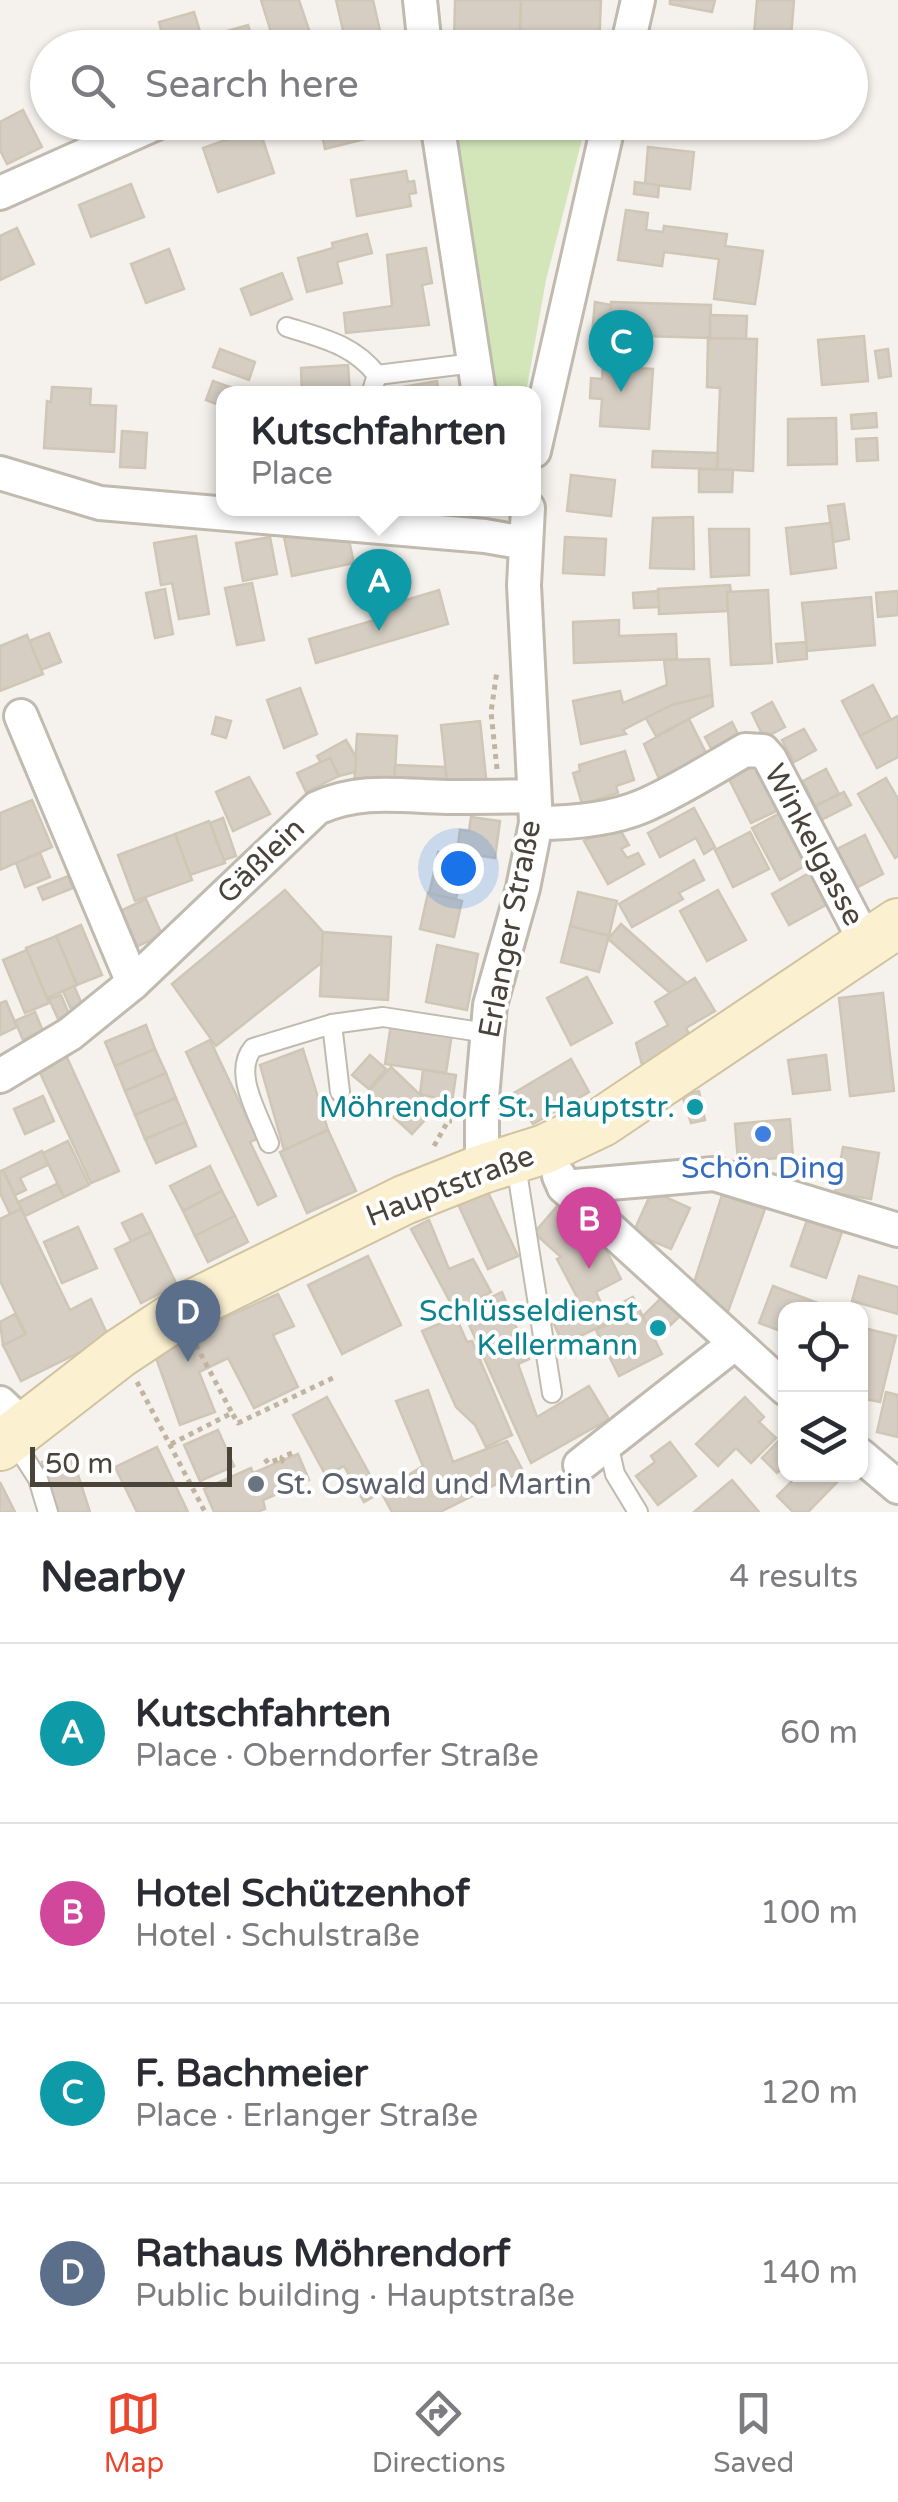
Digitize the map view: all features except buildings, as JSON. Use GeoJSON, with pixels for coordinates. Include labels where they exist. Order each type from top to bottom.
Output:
{"type":"FeatureCollection","features":[{"type":"Feature","properties":{"kind":"street"},"geometry":{"type":"LineString","coordinates":[[420,0],[421,30]]}},
{"type":"Feature","properties":{"kind":"street"},"geometry":{"type":"LineString","coordinates":[[630,30],[638,0]]}},
{"type":"Feature","properties":{"kind":"street"},"geometry":{"type":"LineString","coordinates":[[0,193],[119,140]]}},
{"type":"Feature","properties":{"kind":"street"},"geometry":{"type":"LineString","coordinates":[[440,140],[476,378]]}},
{"type":"Feature","properties":{"kind":"street"},"geometry":{"type":"LineString","coordinates":[[541,415],[605,140]]}},
{"type":"Feature","properties":{"kind":"street"},"geometry":{"type":"LineString","coordinates":[[0,473],[100,503],[216,513]]}},
{"type":"Feature","properties":{"kind":"street"},"geometry":{"type":"LineString","coordinates":[[252,516],[485,536],[524,543]]}},
{"type":"Feature","properties":{"kind":"street","name":"Erlanger Straße"},"geometry":{"type":"LineString","coordinates":[[527,516],[524,543],[535,809],[523,888],[490,1005],[487,1033],[527,1166]]}},
{"type":"Feature","properties":{"kind":"street"},"geometry":{"type":"LineString","coordinates":[[21,716],[133,983]]}},
{"type":"Feature","properties":{"kind":"street","name":"Winkelgasse"},"geometry":{"type":"LineString","coordinates":[[535,809],[564,823],[627,812],[745,750],[763,751],[882,933]]}},
{"type":"Feature","properties":{"kind":"street","name":"Gäßlein"},"geometry":{"type":"LineString","coordinates":[[0,1076],[70,1034],[133,983],[317,808],[340,798],[372,792],[444,796],[535,809]]}},
{"type":"Feature","properties":{"kind":"street","name":"Hauptstraße"},"geometry":{"type":"LineString","coordinates":[[9,1428],[197,1302],[355,1222],[527,1166],[602,1122],[882,933]]}},
{"type":"Feature","properties":{"kind":"street"},"geometry":{"type":"LineString","coordinates":[[527,1166],[714,1174],[898,1230]]}},
{"type":"Feature","properties":{"kind":"street"},"geometry":{"type":"LineString","coordinates":[[527,1166],[778,1382]]}},
{"type":"Feature","properties":{"kind":"street"},"geometry":{"type":"LineString","coordinates":[[580,1465],[734,1344]]}},
{"type":"Feature","properties":{"kind":"street"},"geometry":{"type":"LineString","coordinates":[[868,1461],[898,1487]]}},
{"type":"Feature","properties":{"kind":"lane"},"geometry":{"type":"LineString","coordinates":[[287,327],[340,344],[364,358],[377,375]]}},
{"type":"Feature","properties":{"kind":"lane"},"geometry":{"type":"LineString","coordinates":[[377,375],[476,378]]}},
{"type":"Feature","properties":{"kind":"lane"},"geometry":{"type":"LineString","coordinates":[[374,386],[377,375]]}},
{"type":"Feature","properties":{"kind":"lane"},"geometry":{"type":"LineString","coordinates":[[269,1143],[243,1071],[245,1058],[253,1048],[332,1024],[384,1017],[487,1033]]}},
{"type":"Feature","properties":{"kind":"lane"},"geometry":{"type":"LineString","coordinates":[[332,1024],[340,1092]]}},
{"type":"Feature","properties":{"kind":"lane"},"geometry":{"type":"LineString","coordinates":[[527,1166],[552,1392]]}},
{"type":"Feature","properties":{"kind":"lane"},"geometry":{"type":"LineString","coordinates":[[9,1428],[38,1479],[48,1512]]}},
{"type":"Feature","properties":{"kind":"lane"},"geometry":{"type":"LineString","coordinates":[[608,1444],[615,1474],[638,1512]]}},
{"type":"Feature","properties":{"kind":"path"},"geometry":{"type":"LineString","coordinates":[[196,1345],[238,1423],[337,1376]]}},
{"type":"Feature","properties":{"kind":"path"},"geometry":{"type":"LineString","coordinates":[[120,1353],[205,1512]]}},
{"type":"Feature","properties":{"kind":"path"},"geometry":{"type":"LineString","coordinates":[[171,1444],[232,1413]]}},
{"type":"Feature","properties":{"kind":"path"},"geometry":{"type":"LineString","coordinates":[[265,1458],[268,1463],[282,1461],[292,1453],[289,1449]]}},
{"type":"Feature","properties":{"kind":"path"},"geometry":{"type":"LineString","coordinates":[[332,1494],[362,1484]]}},
{"type":"Feature","properties":{"kind":"green space"},"geometry":{"type":"Polygon","coordinates":[[[455,140],[582,140],[546,280],[527,386],[493,386],[482,288],[455,140]]]}},
{"type":"Feature","properties":{"kind":"place","name":"F. Bachmeier"},"geometry":{"type":"Point","coordinates":[621,392]}},
{"type":"Feature","properties":{"kind":"place","name":"Kutschfahrten"},"geometry":{"type":"Point","coordinates":[379,631]}},
{"type":"Feature","properties":{"kind":"place","name":"Möhrendorf St. Hauptstr."},"geometry":{"type":"Point","coordinates":[695,1107]}},
{"type":"Feature","properties":{"kind":"place","name":"Schön Ding"},"geometry":{"type":"Point","coordinates":[763,1134]}},
{"type":"Feature","properties":{"kind":"place","name":"Hotel Schützenhof"},"geometry":{"type":"Point","coordinates":[589,1269]}},
{"type":"Feature","properties":{"kind":"place","name":"Schlüsseldienst Kellermann"},"geometry":{"type":"Point","coordinates":[658,1328]}},
{"type":"Feature","properties":{"kind":"place","name":"Rathaus Möhrendorf"},"geometry":{"type":"Point","coordinates":[188,1362]}},
{"type":"Feature","properties":{"kind":"place","name":"St. Oswald und Martin"},"geometry":{"type":"Point","coordinates":[256,1484]}}]}
